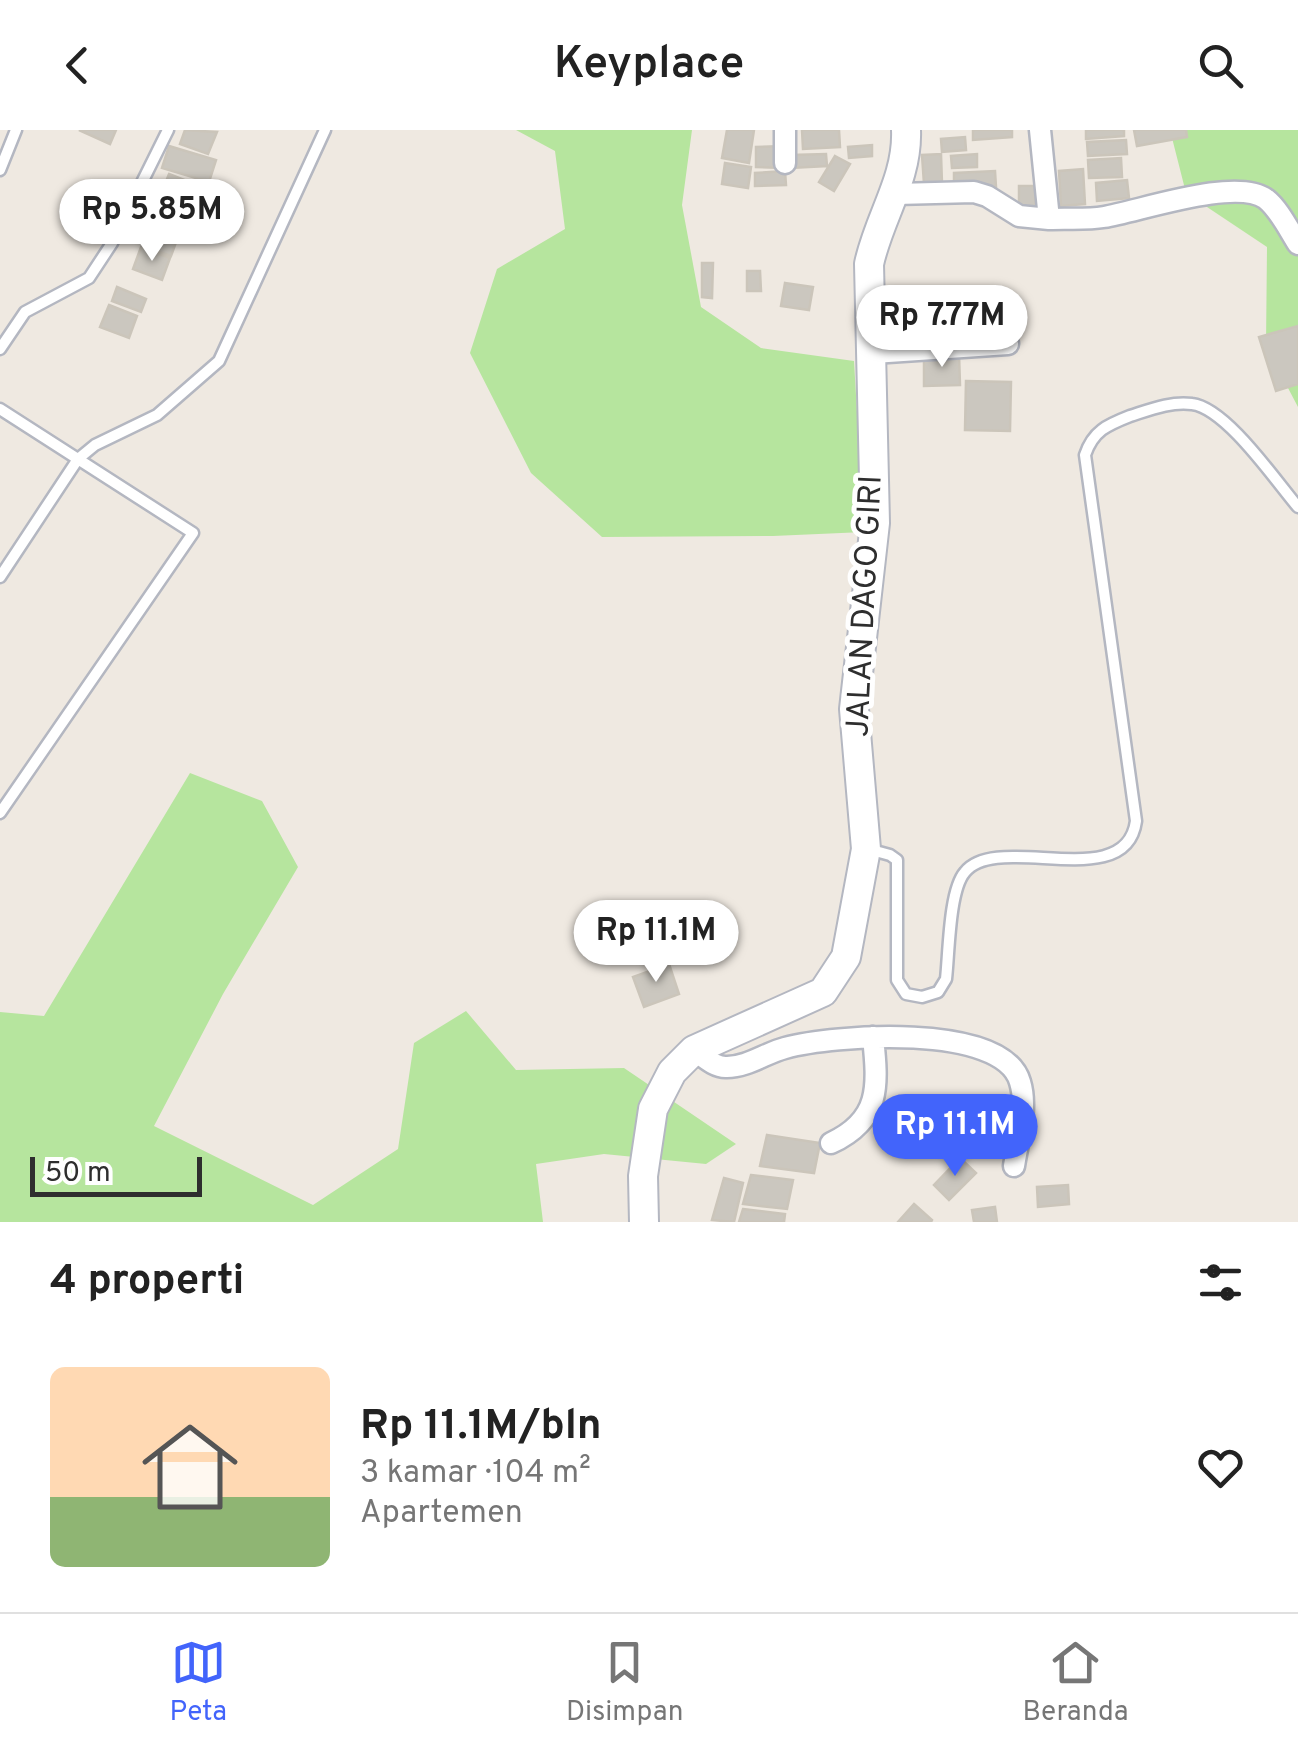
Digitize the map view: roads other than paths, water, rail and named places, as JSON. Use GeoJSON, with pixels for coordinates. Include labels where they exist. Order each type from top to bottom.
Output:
{"type":"FeatureCollection","features":[{"type":"Feature","properties":{"kind":"main road","name":"JALAN DAGO GIRI"},"geometry":{"type":"LineString","coordinates":[[644,1222],[643,1176],[653,1109],[672,1072],[694,1050],[822,992],[846,957],[866,849],[854,709],[876,523],[869,264],[880,222],[896,194],[904,164],[906,130]]}},
{"type":"Feature","properties":{"kind":"street"},"geometry":{"type":"LineString","coordinates":[[785,130],[785,163]]}},
{"type":"Feature","properties":{"kind":"street"},"geometry":{"type":"LineString","coordinates":[[1040,130],[1049,219]]}},
{"type":"Feature","properties":{"kind":"street"},"geometry":{"type":"LineString","coordinates":[[896,194],[974,192],[1020,216],[1049,219],[1104,217],[1234,191],[1252,193],[1267,200],[1298,244]]}},
{"type":"Feature","properties":{"kind":"street"},"geometry":{"type":"LineString","coordinates":[[873,354],[1008,344]]}},
{"type":"Feature","properties":{"kind":"street"},"geometry":{"type":"LineString","coordinates":[[694,1050],[726,1068],[784,1048],[873,1036],[962,1044],[990,1053],[1013,1066],[1020,1082],[1023,1102],[1014,1166]]}},
{"type":"Feature","properties":{"kind":"street"},"geometry":{"type":"LineString","coordinates":[[831,1143],[853,1133],[865,1120],[877,1076],[873,1036]]}},
{"type":"Feature","properties":{"kind":"lane"},"geometry":{"type":"LineString","coordinates":[[0,170],[16,130]]}},
{"type":"Feature","properties":{"kind":"lane"},"geometry":{"type":"LineString","coordinates":[[0,349],[5,334],[25,312],[89,278],[112,243],[168,130]]}},
{"type":"Feature","properties":{"kind":"lane"},"geometry":{"type":"LineString","coordinates":[[0,577],[78,459],[96,445],[157,415],[220,361],[325,130]]}},
{"type":"Feature","properties":{"kind":"lane"},"geometry":{"type":"LineString","coordinates":[[866,849],[890,854],[897,860],[897,980],[906,994],[922,997],[938,992],[946,978],[957,886],[965,871],[978,862],[1006,859],[1105,857],[1123,848],[1134,836],[1136,821],[1125,733],[1085,454],[1091,437],[1108,424],[1161,406],[1192,404],[1213,412],[1298,507]]}},
{"type":"Feature","properties":{"kind":"lane"},"geometry":{"type":"LineString","coordinates":[[0,408],[193,534],[0,813]]}}]}
